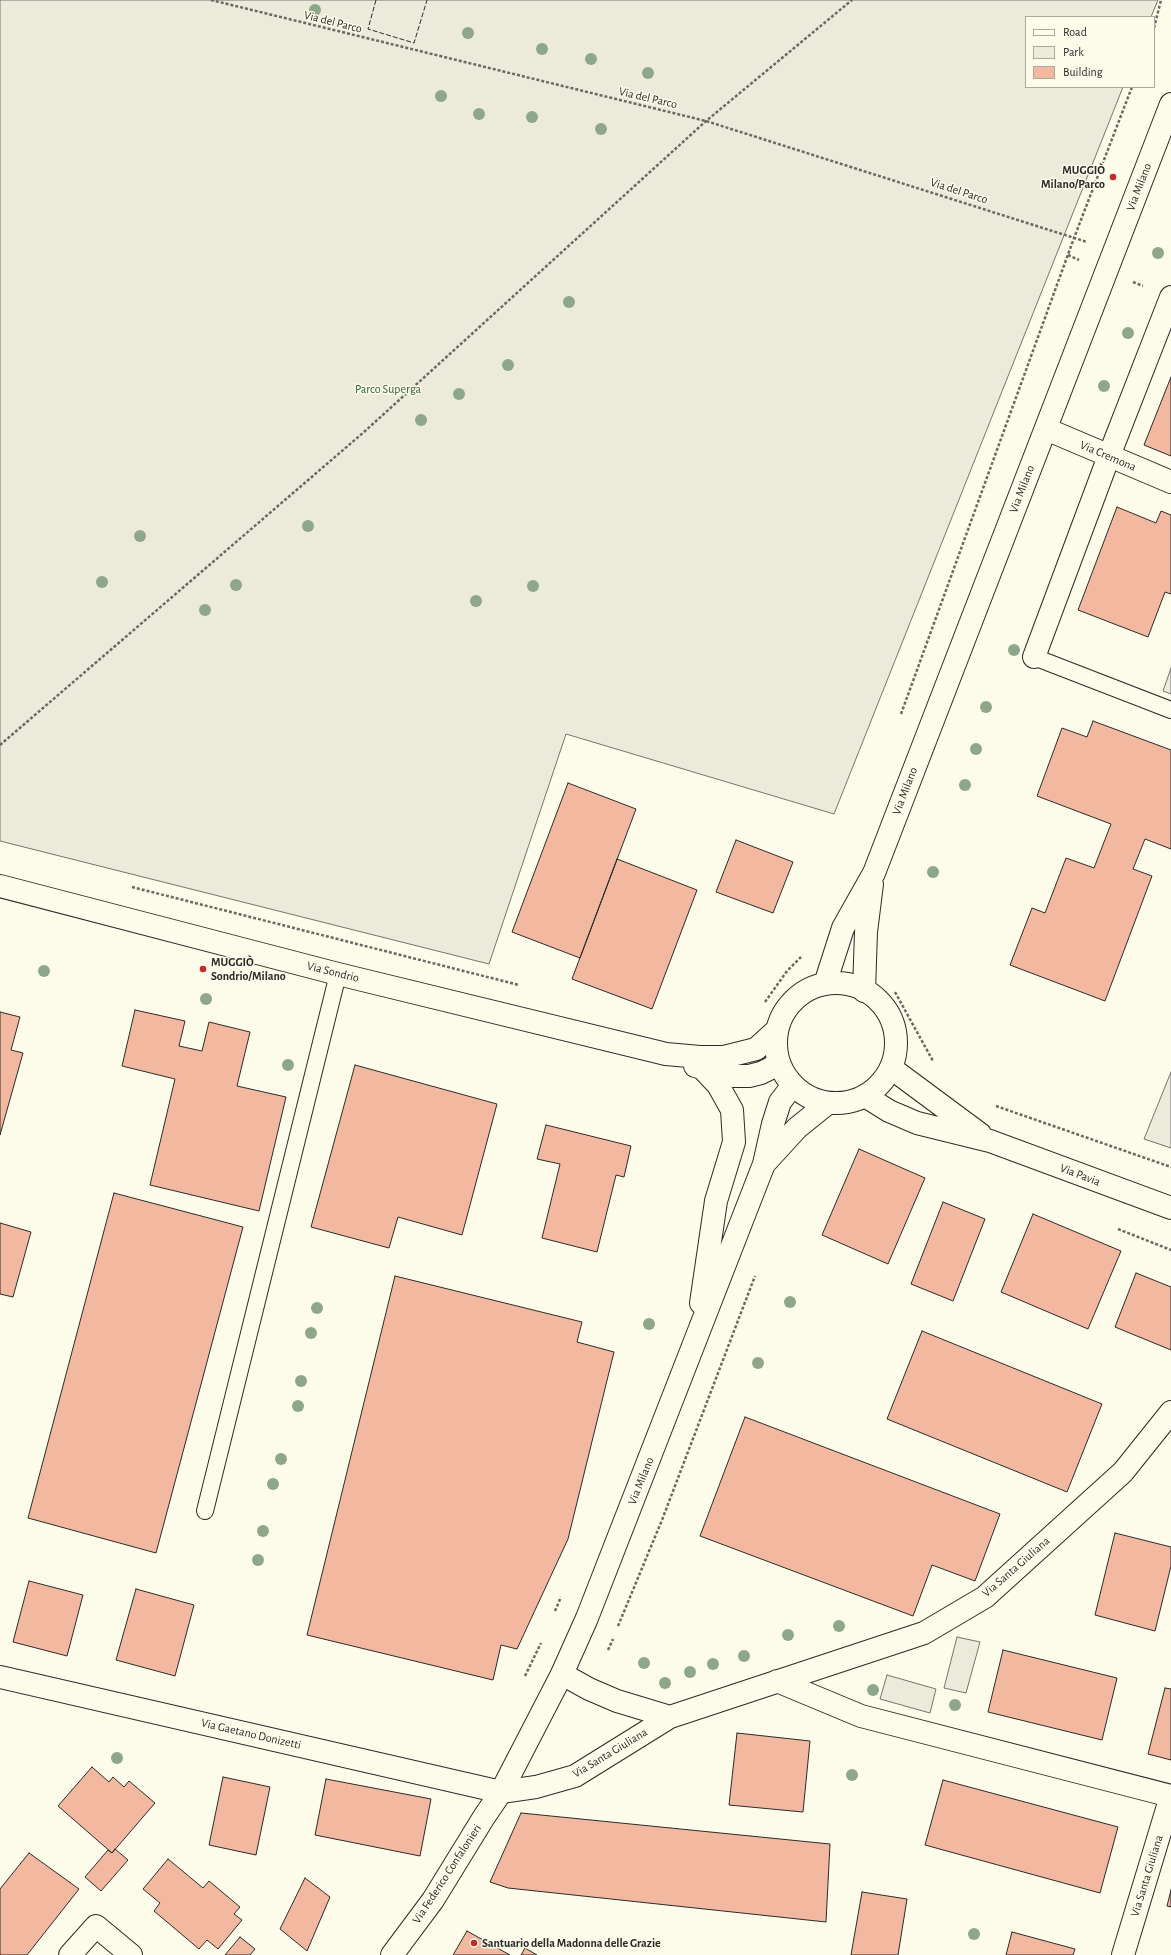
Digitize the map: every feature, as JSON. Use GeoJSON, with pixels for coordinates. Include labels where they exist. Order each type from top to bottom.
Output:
{"type":"FeatureCollection","features":[{"type":"Feature","properties":{"kind":"street","name":"Via Milano"},"geometry":{"type":"LineString","coordinates":[[874,873],[1171,104]]}},
{"type":"Feature","properties":{"kind":"street"},"geometry":{"type":"LineString","coordinates":[[1034,657],[1109,456],[1171,297]]}},
{"type":"Feature","properties":{"kind":"street","name":"Via Cremona"},"geometry":{"type":"LineString","coordinates":[[1046,429],[1171,482]]}},
{"type":"Feature","properties":{"kind":"street"},"geometry":{"type":"LineString","coordinates":[[825,984],[843,928],[874,873]]}},
{"type":"Feature","properties":{"kind":"street"},"geometry":{"type":"LineString","coordinates":[[864,991],[866,932],[874,873]]}},
{"type":"Feature","properties":{"kind":"street","name":"Via Sondrio"},"geometry":{"type":"LineString","coordinates":[[0,886],[338,974],[666,1054]]}},
{"type":"Feature","properties":{"kind":"street"},"geometry":{"type":"LineString","coordinates":[[825,984],[845,984],[864,991],[880,1003],[891,1019],[896,1038],[894,1058],[891,1068],[880,1084],[865,1096],[847,1103],[828,1103],[805,1096],[785,1076],[779,1064],[776,1047],[777,1030],[781,1017],[789,1005],[799,995],[811,988],[825,984]]}},
{"type":"Feature","properties":{"kind":"street"},"geometry":{"type":"LineString","coordinates":[[666,1054],[700,1057],[736,1054],[756,1049],[777,1030]]}},
{"type":"Feature","properties":{"kind":"street"},"geometry":{"type":"LineString","coordinates":[[666,1054],[703,1069],[734,1076],[750,1076],[761,1073],[779,1064]]}},
{"type":"Feature","properties":{"kind":"street","name":"Via Pavia"},"geometry":{"type":"LineString","coordinates":[[891,1068],[990,1141]]}},
{"type":"Feature","properties":{"kind":"street"},"geometry":{"type":"LineString","coordinates":[[696,1342],[716,1201],[734,1142],[732,1110],[718,1085],[703,1069]]}},
{"type":"Feature","properties":{"kind":"street"},"geometry":{"type":"LineString","coordinates":[[764,1164],[775,1116],[780,1102],[793,1085]]}},
{"type":"Feature","properties":{"kind":"street","name":"Via Pavia"},"geometry":{"type":"LineString","coordinates":[[865,1096],[890,1111],[917,1123],[990,1141],[1171,1208]]}},
{"type":"Feature","properties":{"kind":"street"},"geometry":{"type":"LineString","coordinates":[[764,1164],[797,1128],[828,1103]]}},
{"type":"Feature","properties":{"kind":"street","name":"Via Milano"},"geometry":{"type":"LineString","coordinates":[[501,1792],[562,1674],[586,1618],[696,1342],[764,1164]]}},
{"type":"Feature","properties":{"kind":"street","name":"Via Santa Giuliana"},"geometry":{"type":"LineString","coordinates":[[501,1792],[536,1788],[575,1776],[670,1717],[924,1632],[985,1597],[1123,1472],[1171,1412]]}},
{"type":"Feature","properties":{"kind":"street","name":"Via Santa Giuliana"},"geometry":{"type":"LineString","coordinates":[[562,1674],[588,1689],[617,1701],[670,1717]]}},
{"type":"Feature","properties":{"kind":"street","name":"Via Gaetano Donizetti"},"geometry":{"type":"LineString","coordinates":[[0,1677],[501,1792]]}},
{"type":"Feature","properties":{"kind":"street","name":"Via Santa Giuliana"},"geometry":{"type":"LineString","coordinates":[[777,1681],[861,1716],[1171,1796],[1122,1955]]}},
{"type":"Feature","properties":{"kind":"street","name":"Via Federico Confalonieri"},"geometry":{"type":"LineString","coordinates":[[392,1955],[433,1900],[501,1792]]}},
{"type":"Feature","properties":{"kind":"street"},"geometry":{"type":"LineString","coordinates":[[70,1955],[96,1926],[131,1955]]}},
{"type":"Feature","properties":{"kind":"lane"},"geometry":{"type":"LineString","coordinates":[[1034,657],[1171,710]]}},
{"type":"Feature","properties":{"kind":"lane"},"geometry":{"type":"LineString","coordinates":[[205,1511],[338,974]]}},
{"type":"Feature","properties":{"kind":"path","name":"Via del Parco"},"geometry":{"type":"LineString","coordinates":[[211,0],[706,121],[1074,238]]}},
{"type":"Feature","properties":{"kind":"path"},"geometry":{"type":"LineString","coordinates":[[0,745],[364,432],[706,121],[852,0]]}},
{"type":"Feature","properties":{"kind":"path"},"geometry":{"type":"LineString","coordinates":[[1155,24],[1161,0]]}},
{"type":"Feature","properties":{"kind":"path"},"geometry":{"type":"LineString","coordinates":[[900,716],[1074,238],[1132,88]]}},
{"type":"Feature","properties":{"kind":"path"},"geometry":{"type":"LineString","coordinates":[[130,887],[522,986]]}},
{"type":"Feature","properties":{"kind":"path"},"geometry":{"type":"LineString","coordinates":[[762,1006],[787,971],[802,956]]}},
{"type":"Feature","properties":{"kind":"path"},"geometry":{"type":"LineString","coordinates":[[894,990],[934,1064]]}},
{"type":"Feature","properties":{"kind":"path"},"geometry":{"type":"LineString","coordinates":[[994,1106],[1171,1167]]}},
{"type":"Feature","properties":{"kind":"path"},"geometry":{"type":"LineString","coordinates":[[1118,1229],[1171,1250]]}},
{"type":"Feature","properties":{"kind":"path"},"geometry":{"type":"LineString","coordinates":[[617,1629],[662,1520],[756,1272]]}},
{"type":"Feature","properties":{"kind":"path"},"geometry":{"type":"LineString","coordinates":[[554,1613],[562,1593]]}},
{"type":"Feature","properties":{"kind":"path"},"geometry":{"type":"LineString","coordinates":[[608,1650],[614,1636]]}},
{"type":"Feature","properties":{"kind":"path"},"geometry":{"type":"LineString","coordinates":[[521,1683],[542,1641]]}},
{"type":"Feature","properties":{"kind":"green space","name":"Parco Superga"},"geometry":{"type":"Polygon","coordinates":[[[0,0],[1158,0],[1151,16],[1025,16],[1025,88],[1123,88],[834,814],[566,734],[489,964],[0,841],[0,0]]]}},
{"type":"Feature","properties":{"kind":"shaded area"},"geometry":{"type":"Polygon","coordinates":[[[1171,668],[1171,694],[1163,691],[1171,668]]]}},
{"type":"Feature","properties":{"kind":"shaded area"},"geometry":{"type":"Polygon","coordinates":[[[1171,1072],[1171,1148],[1144,1139],[1171,1072]]]}},
{"type":"Feature","properties":{"kind":"shaded area"},"geometry":{"type":"Polygon","coordinates":[[[957,1637],[980,1642],[966,1693],[944,1688],[957,1637]]]}},
{"type":"Feature","properties":{"kind":"shaded area"},"geometry":{"type":"Polygon","coordinates":[[[887,1675],[936,1689],[930,1713],[880,1699],[887,1675]]]}},
{"type":"Feature","properties":{"kind":"building"},"geometry":{"type":"Polygon","coordinates":[[[1171,377],[1171,456],[1144,445],[1171,377]]]}},
{"type":"Feature","properties":{"kind":"building"},"geometry":{"type":"Polygon","coordinates":[[[1117,507],[1156,523],[1161,511],[1171,515],[1171,594],[1165,592],[1148,637],[1078,610],[1117,507]]]}},
{"type":"Feature","properties":{"kind":"building"},"geometry":{"type":"Polygon","coordinates":[[[1093,721],[1171,750],[1171,849],[1145,839],[1133,869],[1152,876],[1105,1001],[1010,965],[1032,908],[1045,913],[1066,858],[1094,868],[1111,824],[1037,796],[1062,728],[1087,737],[1093,721]]]}},
{"type":"Feature","properties":{"kind":"building"},"geometry":{"type":"Polygon","coordinates":[[[568,783],[636,809],[580,958],[512,932],[568,783]]]}},
{"type":"Feature","properties":{"kind":"building"},"geometry":{"type":"Polygon","coordinates":[[[736,840],[793,862],[773,913],[716,892],[736,840]]]}},
{"type":"Feature","properties":{"kind":"building"},"geometry":{"type":"Polygon","coordinates":[[[617,859],[697,890],[652,1009],[572,979],[617,859]]]}},
{"type":"Feature","properties":{"kind":"building"},"geometry":{"type":"Polygon","coordinates":[[[135,1010],[185,1021],[179,1046],[202,1051],[209,1022],[250,1032],[237,1086],[286,1097],[259,1211],[150,1185],[175,1079],[122,1066],[135,1010]]]}},
{"type":"Feature","properties":{"kind":"building"},"geometry":{"type":"Polygon","coordinates":[[[0,1012],[20,1017],[11,1050],[23,1053],[0,1135],[0,1012]]]}},
{"type":"Feature","properties":{"kind":"building"},"geometry":{"type":"Polygon","coordinates":[[[355,1065],[497,1104],[462,1235],[398,1217],[389,1248],[311,1227],[355,1065]]]}},
{"type":"Feature","properties":{"kind":"building"},"geometry":{"type":"Polygon","coordinates":[[[546,1125],[631,1146],[624,1177],[616,1175],[597,1252],[542,1238],[560,1164],[537,1159],[546,1125]]]}},
{"type":"Feature","properties":{"kind":"building"},"geometry":{"type":"Polygon","coordinates":[[[859,1149],[925,1178],[888,1264],[822,1235],[859,1149]]]}},
{"type":"Feature","properties":{"kind":"building"},"geometry":{"type":"Polygon","coordinates":[[[114,1193],[243,1227],[156,1553],[28,1518],[114,1193]]]}},
{"type":"Feature","properties":{"kind":"building"},"geometry":{"type":"Polygon","coordinates":[[[943,1202],[985,1219],[953,1301],[911,1284],[943,1202]]]}},
{"type":"Feature","properties":{"kind":"building"},"geometry":{"type":"Polygon","coordinates":[[[1033,1214],[1121,1251],[1088,1329],[1001,1292],[1033,1214]]]}},
{"type":"Feature","properties":{"kind":"building"},"geometry":{"type":"Polygon","coordinates":[[[0,1223],[31,1232],[13,1297],[0,1294],[0,1223]]]}},
{"type":"Feature","properties":{"kind":"building"},"geometry":{"type":"Polygon","coordinates":[[[1136,1273],[1171,1287],[1171,1350],[1115,1327],[1136,1273]]]}},
{"type":"Feature","properties":{"kind":"building"},"geometry":{"type":"Polygon","coordinates":[[[395,1276],[582,1322],[577,1342],[614,1352],[568,1539],[517,1649],[501,1645],[493,1680],[307,1635],[395,1276]]]}},
{"type":"Feature","properties":{"kind":"building"},"geometry":{"type":"Polygon","coordinates":[[[922,1331],[1102,1404],[1067,1492],[887,1419],[922,1331]]]}},
{"type":"Feature","properties":{"kind":"building"},"geometry":{"type":"Polygon","coordinates":[[[745,1417],[1000,1514],[975,1581],[932,1565],[913,1616],[700,1536],[745,1417]]]}},
{"type":"Feature","properties":{"kind":"building"},"geometry":{"type":"Polygon","coordinates":[[[1115,1533],[1171,1547],[1171,1566],[1155,1631],[1095,1615],[1115,1533]]]}},
{"type":"Feature","properties":{"kind":"building"},"geometry":{"type":"Polygon","coordinates":[[[29,1581],[83,1595],[67,1656],[13,1642],[29,1581]]]}},
{"type":"Feature","properties":{"kind":"building"},"geometry":{"type":"Polygon","coordinates":[[[136,1589],[194,1605],[175,1676],[116,1660],[136,1589]]]}},
{"type":"Feature","properties":{"kind":"building"},"geometry":{"type":"Polygon","coordinates":[[[1003,1650],[1117,1678],[1102,1740],[988,1712],[1003,1650]]]}},
{"type":"Feature","properties":{"kind":"building"},"geometry":{"type":"Polygon","coordinates":[[[1165,1688],[1171,1689],[1171,1760],[1148,1754],[1165,1688]]]}},
{"type":"Feature","properties":{"kind":"building"},"geometry":{"type":"Polygon","coordinates":[[[737,1733],[810,1741],[803,1812],[729,1805],[737,1733]]]}},
{"type":"Feature","properties":{"kind":"building"},"geometry":{"type":"Polygon","coordinates":[[[92,1767],[109,1782],[113,1777],[124,1787],[129,1781],[155,1803],[112,1853],[58,1806],[92,1767]]]}},
{"type":"Feature","properties":{"kind":"building"},"geometry":{"type":"Polygon","coordinates":[[[223,1777],[270,1787],[256,1855],[209,1845],[223,1777]]]}},
{"type":"Feature","properties":{"kind":"building"},"geometry":{"type":"Polygon","coordinates":[[[326,1779],[431,1799],[420,1856],[315,1835],[326,1779]]]}},
{"type":"Feature","properties":{"kind":"building"},"geometry":{"type":"Polygon","coordinates":[[[943,1780],[1118,1827],[1100,1893],[925,1845],[943,1780]]]}},
{"type":"Feature","properties":{"kind":"building"},"geometry":{"type":"Polygon","coordinates":[[[521,1813],[830,1844],[826,1922],[508,1888],[490,1882],[521,1813]]]}},
{"type":"Feature","properties":{"kind":"building"},"geometry":{"type":"Polygon","coordinates":[[[115,1849],[128,1860],[101,1891],[85,1877],[108,1850],[112,1853],[115,1849]]]}},
{"type":"Feature","properties":{"kind":"building"},"geometry":{"type":"Polygon","coordinates":[[[29,1853],[79,1889],[27,1955],[0,1955],[0,1889],[29,1853]]]}},
{"type":"Feature","properties":{"kind":"building"},"geometry":{"type":"Polygon","coordinates":[[[168,1859],[203,1888],[209,1881],[240,1907],[234,1914],[242,1920],[218,1949],[207,1940],[199,1949],[154,1911],[160,1903],[143,1889],[168,1859]]]}},
{"type":"Feature","properties":{"kind":"building"},"geometry":{"type":"Polygon","coordinates":[[[305,1878],[330,1897],[307,1951],[280,1929],[305,1878]]]}},
{"type":"Feature","properties":{"kind":"building"},"geometry":{"type":"Polygon","coordinates":[[[1171,1890],[1171,1907],[1167,1906],[1171,1890]]]}},
{"type":"Feature","properties":{"kind":"building"},"geometry":{"type":"Polygon","coordinates":[[[862,1892],[907,1899],[898,1955],[851,1955],[862,1892]]]}},
{"type":"Feature","properties":{"kind":"building","name":"Santuario della Madonna delle Grazie"},"geometry":{"type":"Polygon","coordinates":[[[467,1931],[510,1955],[453,1955],[467,1931]]]}},
{"type":"Feature","properties":{"kind":"building"},"geometry":{"type":"Polygon","coordinates":[[[1012,1932],[1075,1949],[1073,1955],[1006,1955],[1012,1932]]]}},
{"type":"Feature","properties":{"kind":"building"},"geometry":{"type":"Polygon","coordinates":[[[240,1937],[255,1949],[250,1955],[225,1955],[240,1937]]]}},
{"type":"Feature","properties":{"kind":"building","name":"Santuario della Madonna delle Grazie"},"geometry":{"type":"Polygon","coordinates":[[[525,1948],[537,1955],[521,1955],[525,1948]]]}},
{"type":"Feature","properties":{"kind":"fence"},"geometry":{"type":"LineString","coordinates":[[376,0],[368,29],[414,43],[427,0]]}},
{"type":"Feature","properties":{"kind":"place","name":"MUGGIÒ Milano/Parco"},"geometry":{"type":"Point","coordinates":[1113,177]}},
{"type":"Feature","properties":{"kind":"place","name":"MUGGIÒ Sondrio/Milano"},"geometry":{"type":"Point","coordinates":[203,969]}},
{"type":"Feature","properties":{"kind":"place","name":"Santuario della Madonna delle Grazie"},"geometry":{"type":"Point","coordinates":[474,1943]}}]}
